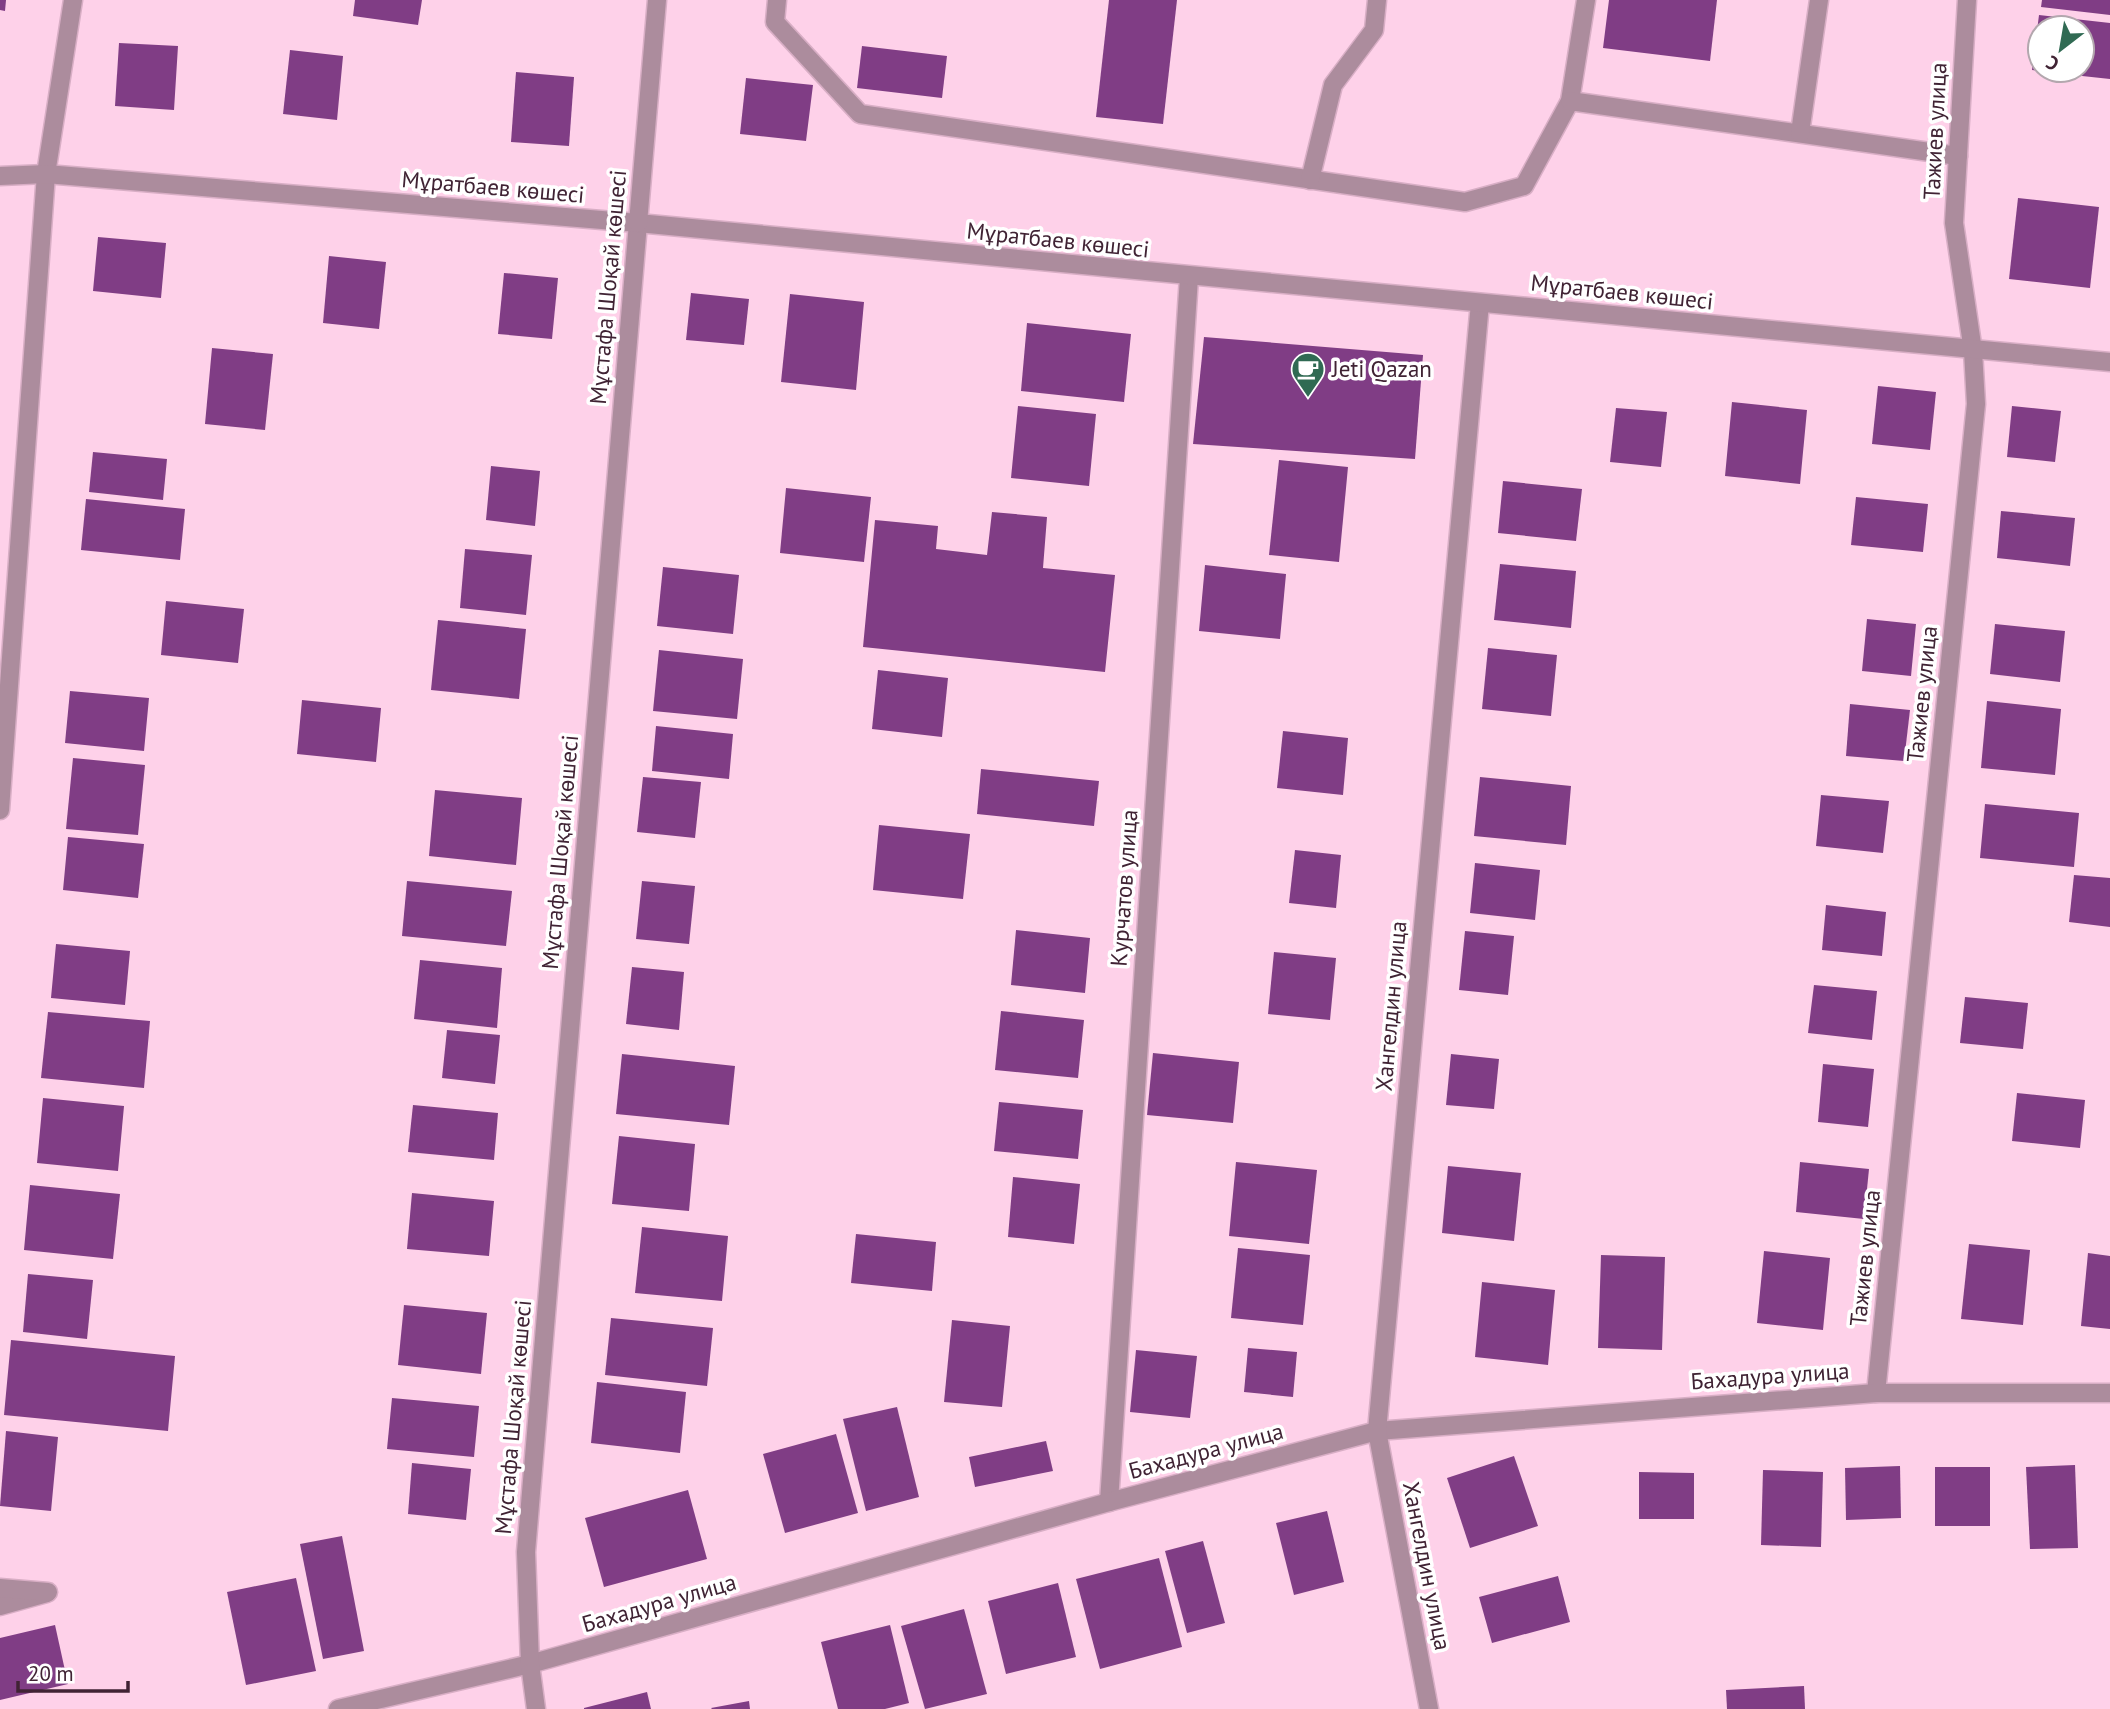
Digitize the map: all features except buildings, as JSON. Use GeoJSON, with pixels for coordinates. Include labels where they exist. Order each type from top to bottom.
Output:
{"type":"FeatureCollection","features":[{"type":"Feature","properties":{"kind":"street"},"geometry":{"type":"LineString","coordinates":[[0,810],[46,174],[73,0]]}},
{"type":"Feature","properties":{"kind":"street","name":"Мұстафа Шоқай көшесі"},"geometry":{"type":"LineString","coordinates":[[536,1709],[530,1664],[526,1552],[657,0]]}},
{"type":"Feature","properties":{"kind":"street"},"geometry":{"type":"LineString","coordinates":[[777,0],[775,22],[860,114],[1465,202],[1524,186],[1570,101],[1586,0]]}},
{"type":"Feature","properties":{"kind":"street"},"geometry":{"type":"LineString","coordinates":[[1310,180],[1333,85],[1374,30],[1377,0]]}},
{"type":"Feature","properties":{"kind":"street"},"geometry":{"type":"LineString","coordinates":[[1800,133],[1819,0]]}},
{"type":"Feature","properties":{"kind":"street","name":"Тажиев улица"},"geometry":{"type":"LineString","coordinates":[[1876,1393],[1976,404],[1973,351],[1954,223],[1967,0]]}},
{"type":"Feature","properties":{"kind":"street"},"geometry":{"type":"LineString","coordinates":[[1570,101],[1958,156]]}},
{"type":"Feature","properties":{"kind":"street","name":"Мұратбаев көшесі"},"geometry":{"type":"LineString","coordinates":[[0,176],[46,174],[638,223],[2110,362]]}},
{"type":"Feature","properties":{"kind":"street","name":"Курчатов улица"},"geometry":{"type":"LineString","coordinates":[[1109,1502],[1189,277]]}},
{"type":"Feature","properties":{"kind":"street","name":"Хангелдин улица"},"geometry":{"type":"LineString","coordinates":[[1429,1709],[1377,1431],[1480,303]]}},
{"type":"Feature","properties":{"kind":"street","name":"Бахадура улица"},"geometry":{"type":"LineString","coordinates":[[338,1709],[530,1664],[1109,1502],[1377,1431],[1876,1393],[2110,1393]]}},
{"type":"Feature","properties":{"kind":"street"},"geometry":{"type":"LineString","coordinates":[[0,1588],[48,1592],[0,1605]]}},
{"type":"Feature","properties":{"kind":"place","name":"Jeti Qazan"},"geometry":{"type":"Point","coordinates":[1308,399]}}]}
